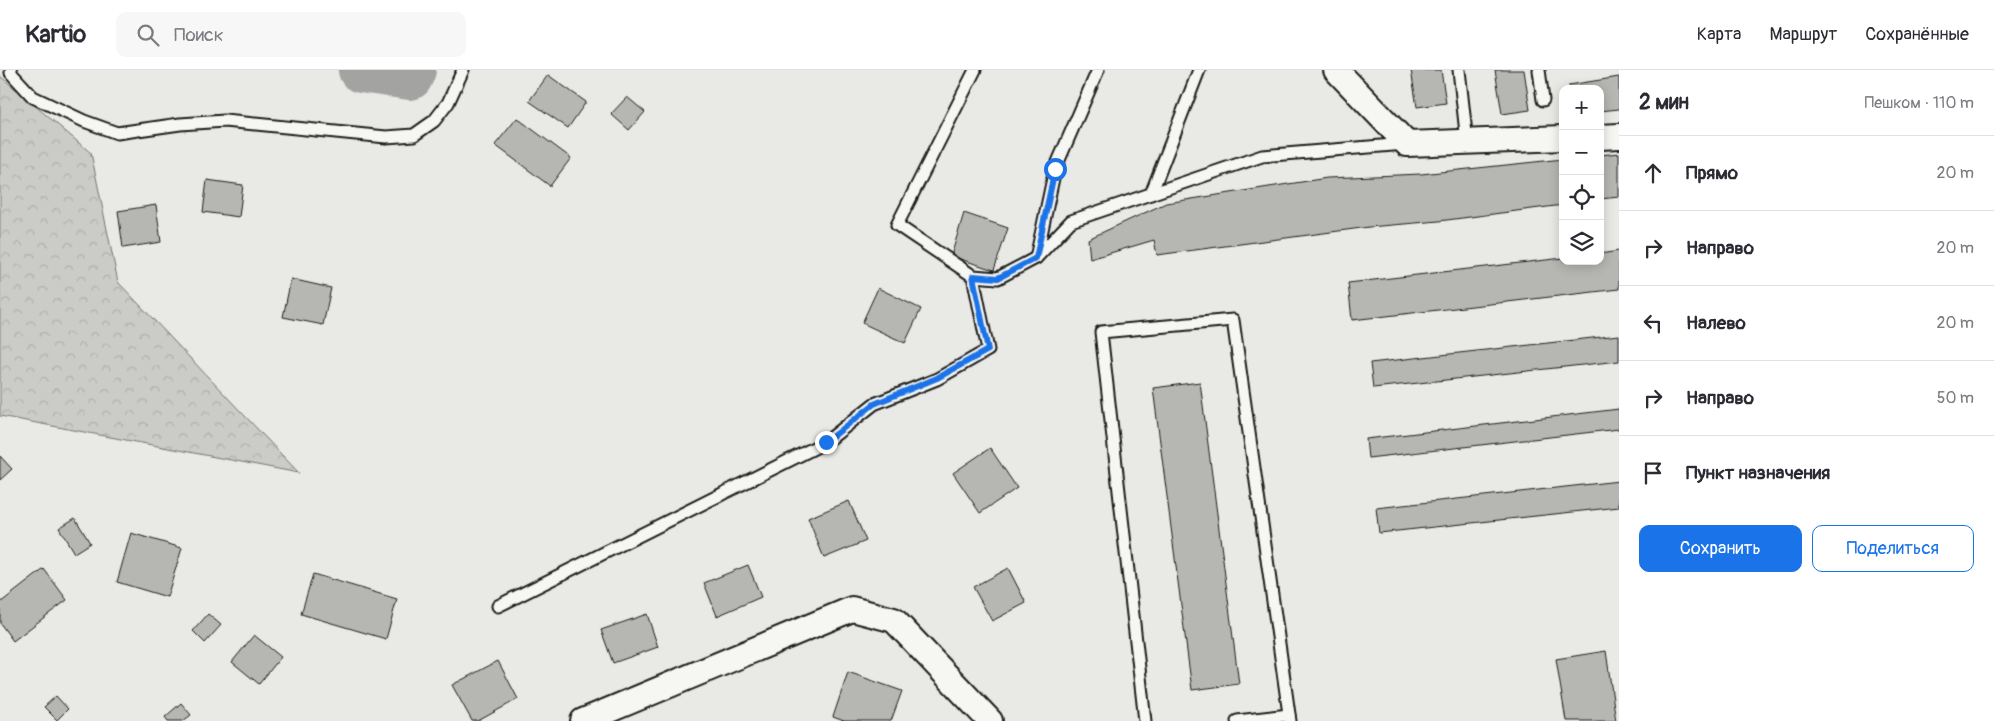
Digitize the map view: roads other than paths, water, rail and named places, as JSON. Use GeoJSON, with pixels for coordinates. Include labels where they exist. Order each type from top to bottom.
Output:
{"type":"FeatureCollection","features":[{"type":"Feature","properties":{"kind":"street"},"geometry":{"type":"LineString","coordinates":[[1336,70],[1407,144],[1559,138]]}},
{"type":"Feature","properties":{"kind":"street"},"geometry":{"type":"LineString","coordinates":[[1604,137],[1619,136]]}},
{"type":"Feature","properties":{"kind":"street"},"geometry":{"type":"LineString","coordinates":[[583,721],[852,609],[894,620],[990,721]]}},
{"type":"Feature","properties":{"kind":"lane"},"geometry":{"type":"LineString","coordinates":[[0,78],[11,72],[33,97],[84,121],[117,133],[180,124],[225,121],[386,137],[414,135],[434,121],[448,103],[463,70]]}},
{"type":"Feature","properties":{"kind":"lane"},"geometry":{"type":"LineString","coordinates":[[975,70],[897,225],[973,276],[998,278],[1036,258],[1071,221],[1262,156],[1407,144]]}},
{"type":"Feature","properties":{"kind":"lane"},"geometry":{"type":"LineString","coordinates":[[1036,258],[1055,169],[1098,70]]}},
{"type":"Feature","properties":{"kind":"lane"},"geometry":{"type":"LineString","coordinates":[[1151,194],[1199,70]]}},
{"type":"Feature","properties":{"kind":"lane"},"geometry":{"type":"LineString","coordinates":[[1459,70],[1466,142]]}},
{"type":"Feature","properties":{"kind":"lane"},"geometry":{"type":"LineString","coordinates":[[1539,70],[1543,100]]}},
{"type":"Feature","properties":{"kind":"lane"},"geometry":{"type":"LineString","coordinates":[[498,606],[826,442],[874,404],[937,378],[988,350],[973,276]]}},
{"type":"Feature","properties":{"kind":"lane"},"geometry":{"type":"LineString","coordinates":[[1145,721],[1101,332],[1233,320],[1289,718],[1238,721]]}},
{"type":"Feature","properties":{"kind":"waterway"},"geometry":{"type":"LineString","coordinates":[[361,70],[410,77],[413,70]]}}]}
